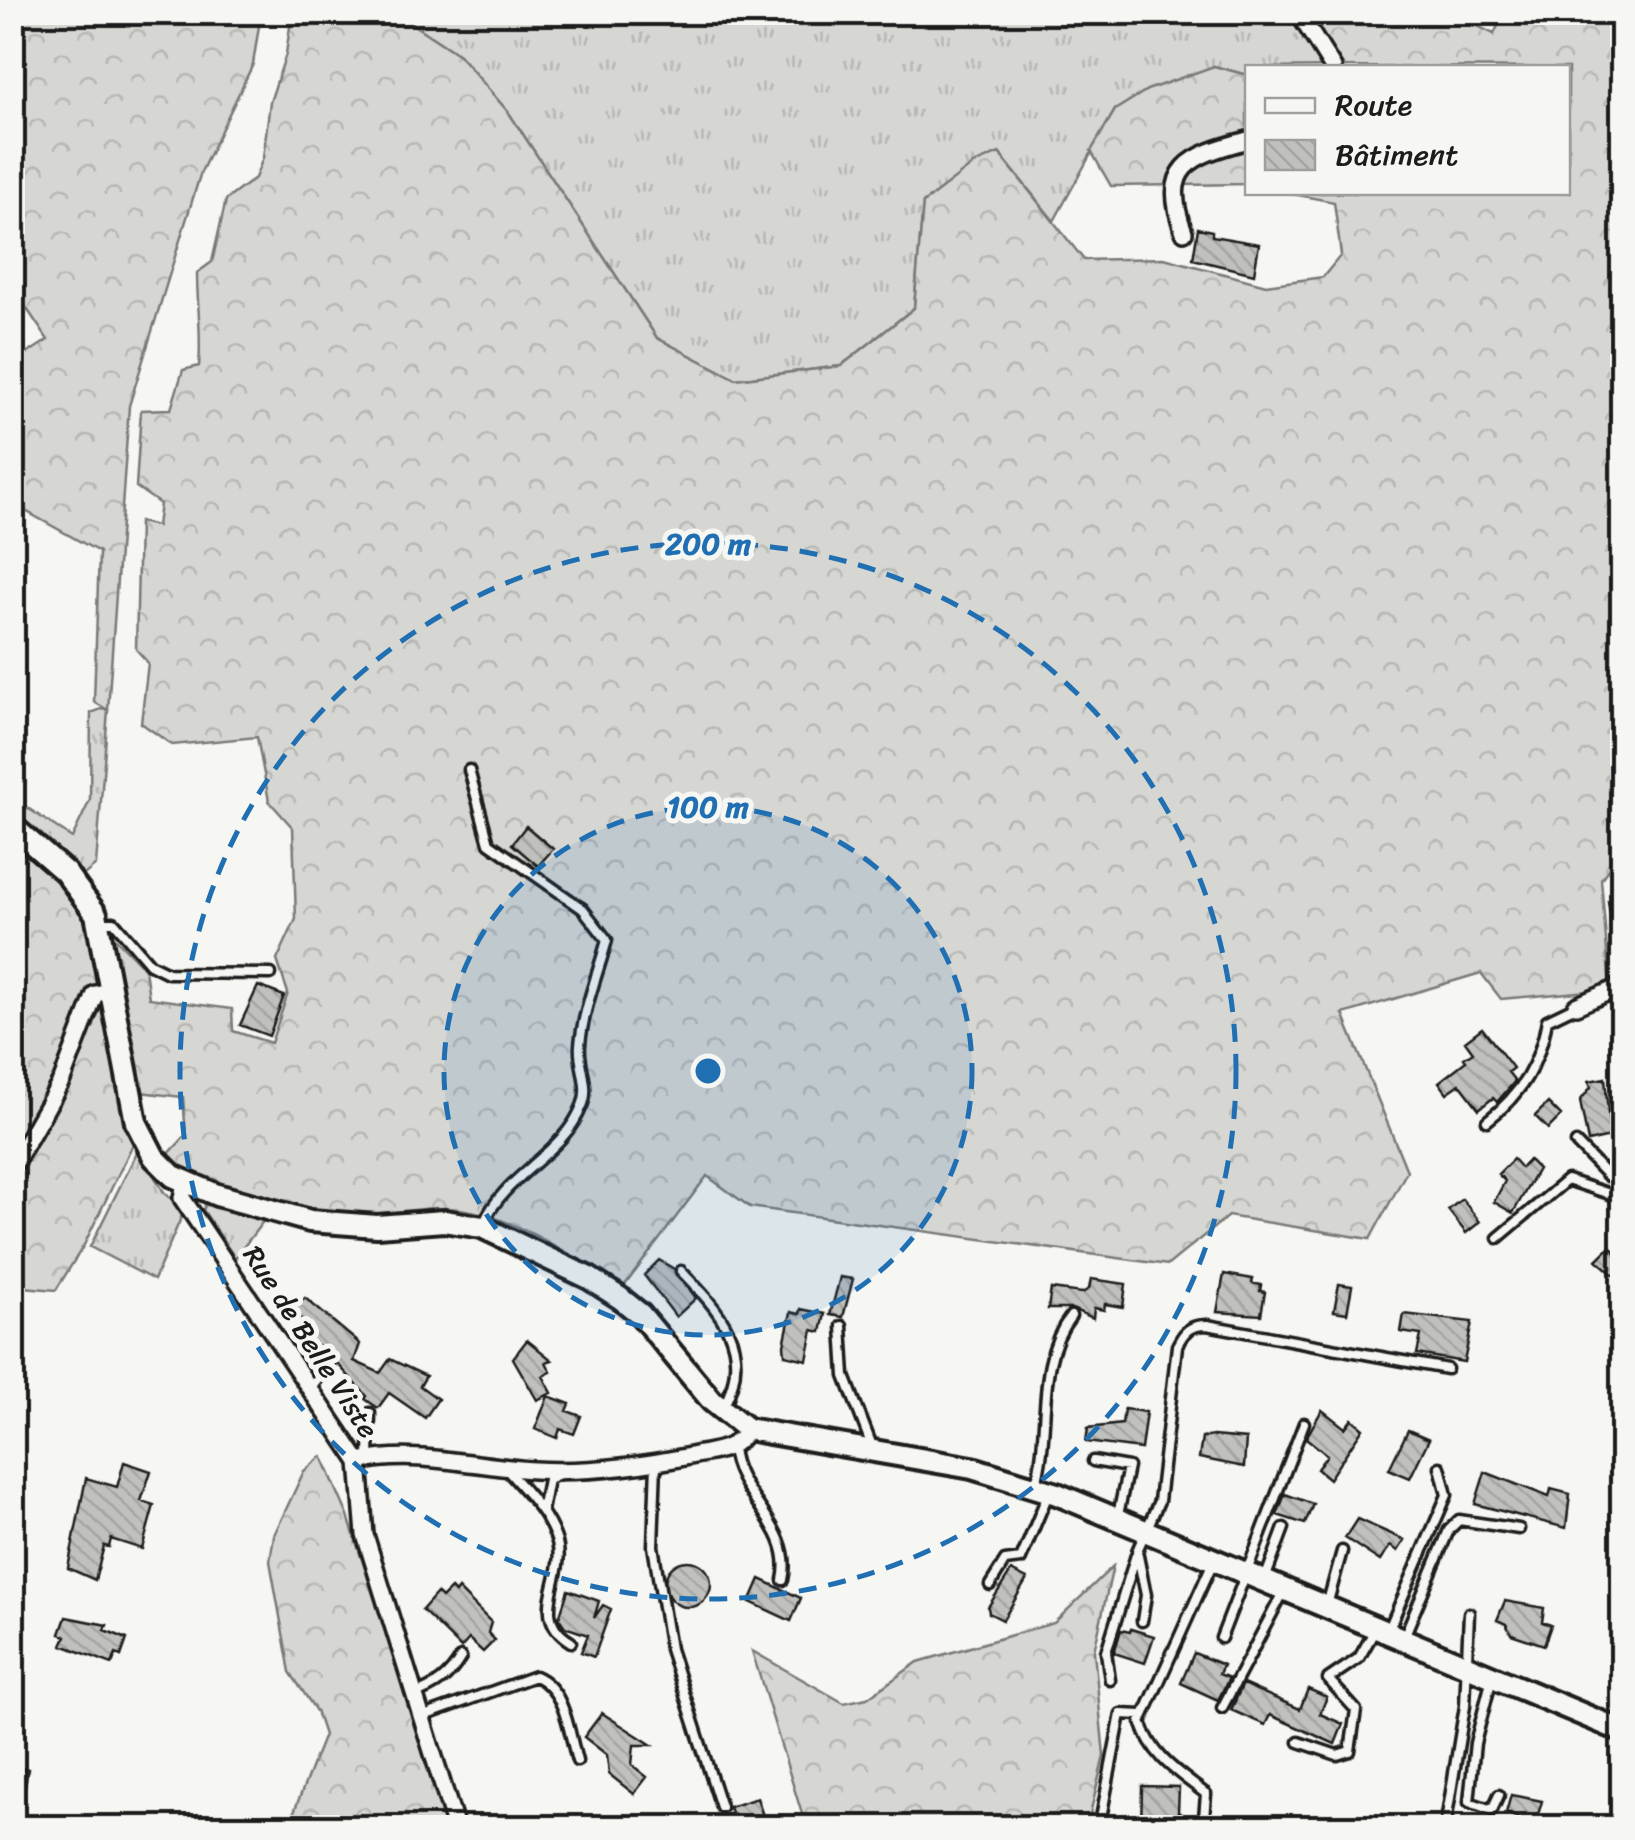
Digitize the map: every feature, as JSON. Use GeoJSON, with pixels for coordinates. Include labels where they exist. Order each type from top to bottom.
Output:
{"type":"FeatureCollection","features":[{"type":"Feature","properties":{"kind":"street"},"geometry":{"type":"LineString","coordinates":[[1298,12],[1331,65]]}},
{"type":"Feature","properties":{"kind":"street"},"geometry":{"type":"LineString","coordinates":[[1184,232],[1173,202],[1176,176],[1194,160],[1245,141]]}},
{"type":"Feature","properties":{"kind":"street"},"geometry":{"type":"LineString","coordinates":[[12,826],[46,852],[88,900],[98,922],[136,1122],[161,1167],[185,1184],[331,1224],[444,1221],[482,1228],[590,1278],[620,1298],[640,1314],[722,1410],[747,1430],[972,1468],[1042,1490],[1117,1520],[1141,1541],[1213,1562],[1622,1731]]}},
{"type":"Feature","properties":{"kind":"street"},"geometry":{"type":"LineString","coordinates":[[1576,1006],[1622,986]]}},
{"type":"Feature","properties":{"kind":"street"},"geometry":{"type":"LineString","coordinates":[[12,1168],[62,1080],[95,994],[112,991]]}},
{"type":"Feature","properties":{"kind":"street","name":"Rue de Belle Viste"},"geometry":{"type":"LineString","coordinates":[[185,1184],[182,1198],[210,1234],[308,1391],[364,1461],[365,1535],[456,1828]]}},
{"type":"Feature","properties":{"kind":"street"},"geometry":{"type":"LineString","coordinates":[[364,1461],[392,1456],[571,1470],[656,1464],[732,1446],[747,1430]]}},
{"type":"Feature","properties":{"kind":"lane"},"geometry":{"type":"LineString","coordinates":[[469,770],[489,843],[583,909],[607,940],[580,1048],[586,1085],[583,1105],[563,1136],[491,1205],[482,1228]]}},
{"type":"Feature","properties":{"kind":"lane"},"geometry":{"type":"LineString","coordinates":[[98,922],[114,922],[150,964],[168,973],[271,974]]}},
{"type":"Feature","properties":{"kind":"lane"},"geometry":{"type":"LineString","coordinates":[[1487,1121],[1511,1103],[1532,1072],[1548,1020],[1576,1006]]}},
{"type":"Feature","properties":{"kind":"lane"},"geometry":{"type":"LineString","coordinates":[[1576,1143],[1608,1176],[1622,1182]]}},
{"type":"Feature","properties":{"kind":"lane"},"geometry":{"type":"LineString","coordinates":[[1498,1238],[1567,1180],[1622,1198]]}},
{"type":"Feature","properties":{"kind":"lane"},"geometry":{"type":"LineString","coordinates":[[682,1270],[724,1315],[731,1338],[734,1378],[722,1410]]}},
{"type":"Feature","properties":{"kind":"lane"},"geometry":{"type":"LineString","coordinates":[[990,1586],[1005,1561],[1020,1559],[1042,1490],[1052,1350],[1071,1316]]}},
{"type":"Feature","properties":{"kind":"lane"},"geometry":{"type":"LineString","coordinates":[[1110,1680],[1106,1652],[1141,1541],[1159,1501],[1177,1346],[1184,1333],[1195,1325],[1447,1369]]}},
{"type":"Feature","properties":{"kind":"lane"},"geometry":{"type":"LineString","coordinates":[[842,1326],[844,1376],[874,1453]]}},
{"type":"Feature","properties":{"kind":"lane"},"geometry":{"type":"LineString","coordinates":[[308,1391],[329,1365]]}},
{"type":"Feature","properties":{"kind":"lane"},"geometry":{"type":"LineString","coordinates":[[364,1461],[370,1412]]}},
{"type":"Feature","properties":{"kind":"lane"},"geometry":{"type":"LineString","coordinates":[[1220,1638],[1264,1583],[1304,1423]]}},
{"type":"Feature","properties":{"kind":"lane"},"geometry":{"type":"LineString","coordinates":[[732,1446],[736,1470],[787,1550],[784,1580]]}},
{"type":"Feature","properties":{"kind":"lane"},"geometry":{"type":"LineString","coordinates":[[1094,1461],[1128,1467],[1117,1520]]}},
{"type":"Feature","properties":{"kind":"lane"},"geometry":{"type":"LineString","coordinates":[[656,1464],[654,1546],[670,1650],[721,1808]]}},
{"type":"Feature","properties":{"kind":"lane"},"geometry":{"type":"LineString","coordinates":[[505,1467],[542,1511],[558,1545],[559,1568],[550,1588],[552,1626],[572,1642]]}},
{"type":"Feature","properties":{"kind":"lane"},"geometry":{"type":"LineString","coordinates":[[1388,1635],[1447,1495],[1440,1467]]}},
{"type":"Feature","properties":{"kind":"lane"},"geometry":{"type":"LineString","coordinates":[[542,1511],[542,1494],[548,1479],[571,1470]]}},
{"type":"Feature","properties":{"kind":"lane"},"geometry":{"type":"LineString","coordinates":[[1298,1742],[1337,1755],[1350,1751],[1356,1710],[1328,1678],[1388,1635],[1449,1530],[1460,1520],[1518,1529]]}},
{"type":"Feature","properties":{"kind":"lane"},"geometry":{"type":"LineString","coordinates":[[1222,1708],[1284,1528]]}},
{"type":"Feature","properties":{"kind":"lane"},"geometry":{"type":"LineString","coordinates":[[1141,1541],[1146,1595],[1142,1621]]}},
{"type":"Feature","properties":{"kind":"lane"},"geometry":{"type":"LineString","coordinates":[[1326,1610],[1342,1551]]}},
{"type":"Feature","properties":{"kind":"lane"},"geometry":{"type":"LineString","coordinates":[[1204,1818],[1206,1794],[1161,1760],[1149,1744],[1142,1715],[1213,1562]]}},
{"type":"Feature","properties":{"kind":"lane"},"geometry":{"type":"LineString","coordinates":[[1445,1828],[1468,1668],[1469,1614]]}},
{"type":"Feature","properties":{"kind":"lane"},"geometry":{"type":"LineString","coordinates":[[413,1696],[452,1673],[461,1657]]}},
{"type":"Feature","properties":{"kind":"lane"},"geometry":{"type":"LineString","coordinates":[[420,1717],[535,1676],[547,1681],[565,1713],[578,1761]]}},
{"type":"Feature","properties":{"kind":"lane"},"geometry":{"type":"LineString","coordinates":[[1492,1678],[1475,1743],[1470,1802],[1492,1810],[1500,1795]]}},
{"type":"Feature","properties":{"kind":"lane"},"geometry":{"type":"LineString","coordinates":[[1099,1828],[1121,1714],[1142,1715]]}},
{"type":"Feature","properties":{"kind":"green space"},"geometry":{"type":"Polygon","coordinates":[[[13,12],[261,13],[253,64],[201,172],[129,406],[108,710],[94,702],[99,552],[13,504],[13,363],[48,340],[13,288],[13,12]]]}},
{"type":"Feature","properties":{"kind":"green space"},"geometry":{"type":"Polygon","coordinates":[[[414,12],[1295,12],[1343,65],[1245,65],[1245,74],[1214,66],[1115,110],[1054,221],[1000,154],[923,203],[914,308],[841,366],[736,379],[657,338],[509,113],[459,55],[412,24],[414,12]]]}},
{"type":"Feature","properties":{"kind":"green space"},"geometry":{"type":"Polygon","coordinates":[[[292,13],[414,13],[412,24],[459,55],[509,113],[657,338],[736,379],[841,366],[914,308],[923,203],[974,164],[999,153],[1084,260],[1164,258],[1266,285],[1323,277],[1341,255],[1334,202],[1298,195],[1570,195],[1570,65],[1343,65],[1295,13],[1451,13],[1494,34],[1504,13],[1622,13],[1622,849],[1601,879],[1610,989],[1501,999],[1481,973],[1343,1014],[1407,1171],[1370,1239],[1228,1216],[1168,1265],[750,1207],[707,1176],[625,1285],[522,1229],[479,1213],[448,1208],[368,1214],[316,1212],[234,1195],[187,1172],[167,1156],[186,1135],[183,1097],[140,1092],[113,936],[145,969],[149,998],[232,1009],[233,1031],[271,1043],[288,993],[277,960],[296,919],[293,828],[269,801],[257,737],[172,745],[141,723],[148,663],[136,649],[139,522],[157,526],[160,504],[136,487],[141,410],[171,409],[183,370],[199,366],[197,273],[212,262],[226,200],[255,178],[263,158],[270,102],[286,54],[292,13]]]}},
{"type":"Feature","properties":{"kind":"green space"},"geometry":{"type":"Polygon","coordinates":[[[1214,66],[1245,74],[1245,184],[1111,186],[1091,151],[1115,110],[1147,90],[1214,66]]]}},
{"type":"Feature","properties":{"kind":"green space"},"geometry":{"type":"Polygon","coordinates":[[[108,710],[96,865],[84,875],[13,818],[13,798],[72,838],[90,800],[91,713],[108,710]]]}},
{"type":"Feature","properties":{"kind":"green space"},"geometry":{"type":"Polygon","coordinates":[[[12,835],[65,881],[86,915],[105,977],[133,1144],[84,1245],[56,1290],[13,1286],[12,835]]]}},
{"type":"Feature","properties":{"kind":"green space"},"geometry":{"type":"Polygon","coordinates":[[[138,1150],[164,1192],[184,1211],[154,1280],[90,1247],[138,1150]]]}},
{"type":"Feature","properties":{"kind":"green space"},"geometry":{"type":"Polygon","coordinates":[[[215,1203],[265,1219],[235,1258],[203,1210],[206,1204],[215,1203]]]}},
{"type":"Feature","properties":{"kind":"green space"},"geometry":{"type":"Polygon","coordinates":[[[322,1456],[348,1516],[448,1827],[288,1827],[324,1735],[316,1711],[290,1672],[270,1561],[274,1535],[304,1471],[322,1456]]]}},
{"type":"Feature","properties":{"kind":"green space"},"geometry":{"type":"Polygon","coordinates":[[[1113,1566],[1094,1651],[1104,1756],[1087,1827],[806,1827],[752,1651],[844,1703],[867,1698],[918,1662],[1054,1623],[1113,1566]]]}},
{"type":"Feature","properties":{"kind":"building"},"geometry":{"type":"Polygon","coordinates":[[[1198,228],[1212,231],[1212,236],[1259,244],[1254,274],[1193,259],[1198,228]]]}},
{"type":"Feature","properties":{"kind":"building"},"geometry":{"type":"Polygon","coordinates":[[[526,826],[553,849],[538,866],[512,844],[526,826]]]}},
{"type":"Feature","properties":{"kind":"building"},"geometry":{"type":"Polygon","coordinates":[[[1622,900],[1622,941],[1615,942],[1608,901],[1622,900]]]}},
{"type":"Feature","properties":{"kind":"building"},"geometry":{"type":"Polygon","coordinates":[[[258,986],[284,996],[269,1036],[240,1025],[258,986]]]}},
{"type":"Feature","properties":{"kind":"building"},"geometry":{"type":"Polygon","coordinates":[[[1482,1028],[1513,1068],[1508,1072],[1515,1081],[1497,1102],[1493,1098],[1479,1109],[1460,1084],[1447,1093],[1439,1082],[1466,1061],[1464,1058],[1473,1052],[1465,1041],[1482,1028]]]}},
{"type":"Feature","properties":{"kind":"building"},"geometry":{"type":"Polygon","coordinates":[[[1605,1078],[1610,1137],[1588,1142],[1580,1101],[1591,1087],[1589,1081],[1605,1078]]]}},
{"type":"Feature","properties":{"kind":"building"},"geometry":{"type":"Polygon","coordinates":[[[1548,1103],[1561,1116],[1548,1129],[1535,1116],[1548,1103]]]}},
{"type":"Feature","properties":{"kind":"building"},"geometry":{"type":"Polygon","coordinates":[[[1513,1159],[1521,1168],[1529,1160],[1538,1169],[1513,1213],[1494,1202],[1505,1181],[1498,1174],[1513,1159]]]}},
{"type":"Feature","properties":{"kind":"building"},"geometry":{"type":"Polygon","coordinates":[[[1462,1199],[1480,1222],[1466,1233],[1448,1210],[1462,1199]]]}},
{"type":"Feature","properties":{"kind":"building"},"geometry":{"type":"Polygon","coordinates":[[[1610,1247],[1622,1258],[1622,1283],[1597,1260],[1610,1247]]]}},
{"type":"Feature","properties":{"kind":"building"},"geometry":{"type":"Polygon","coordinates":[[[659,1260],[674,1269],[696,1298],[676,1317],[644,1275],[659,1260]]]}},
{"type":"Feature","properties":{"kind":"building"},"geometry":{"type":"Polygon","coordinates":[[[1224,1274],[1253,1279],[1252,1283],[1261,1285],[1260,1291],[1265,1292],[1261,1315],[1217,1312],[1224,1274]]]}},
{"type":"Feature","properties":{"kind":"building"},"geometry":{"type":"Polygon","coordinates":[[[840,1277],[853,1279],[843,1317],[830,1315],[840,1277]]]}},
{"type":"Feature","properties":{"kind":"building"},"geometry":{"type":"Polygon","coordinates":[[[1091,1279],[1126,1284],[1123,1307],[1105,1304],[1104,1310],[1094,1308],[1093,1318],[1072,1309],[1048,1309],[1051,1289],[1082,1293],[1089,1289],[1091,1279]]]}},
{"type":"Feature","properties":{"kind":"building"},"geometry":{"type":"Polygon","coordinates":[[[1339,1284],[1352,1286],[1347,1313],[1334,1311],[1339,1284]]]}},
{"type":"Feature","properties":{"kind":"building"},"geometry":{"type":"Polygon","coordinates":[[[305,1298],[360,1344],[354,1361],[380,1373],[390,1359],[426,1376],[420,1386],[438,1399],[425,1418],[389,1393],[378,1408],[365,1399],[367,1396],[334,1360],[304,1334],[310,1328],[293,1311],[305,1298]]]}},
{"type":"Feature","properties":{"kind":"building"},"geometry":{"type":"Polygon","coordinates":[[[801,1309],[825,1314],[821,1332],[813,1330],[807,1360],[785,1355],[791,1312],[800,1314],[801,1309]]]}},
{"type":"Feature","properties":{"kind":"building"},"geometry":{"type":"Polygon","coordinates":[[[1404,1314],[1472,1322],[1464,1362],[1417,1354],[1421,1335],[1401,1332],[1404,1314]]]}},
{"type":"Feature","properties":{"kind":"building"},"geometry":{"type":"Polygon","coordinates":[[[527,1340],[552,1360],[546,1362],[551,1372],[543,1376],[552,1393],[537,1400],[513,1358],[527,1340]]]}},
{"type":"Feature","properties":{"kind":"building"},"geometry":{"type":"Polygon","coordinates":[[[548,1396],[570,1404],[567,1411],[581,1416],[574,1434],[560,1429],[557,1438],[535,1429],[548,1396]]]}},
{"type":"Feature","properties":{"kind":"building"},"geometry":{"type":"Polygon","coordinates":[[[1124,1409],[1146,1412],[1141,1449],[1086,1442],[1088,1428],[1122,1424],[1124,1409]]]}},
{"type":"Feature","properties":{"kind":"building"},"geometry":{"type":"Polygon","coordinates":[[[1322,1410],[1345,1428],[1352,1419],[1363,1428],[1329,1479],[1317,1469],[1327,1455],[1306,1438],[1322,1410]]]}},
{"type":"Feature","properties":{"kind":"building"},"geometry":{"type":"Polygon","coordinates":[[[1408,1430],[1429,1439],[1410,1478],[1389,1469],[1408,1430]]]}},
{"type":"Feature","properties":{"kind":"building"},"geometry":{"type":"Polygon","coordinates":[[[1202,1438],[1246,1439],[1244,1467],[1199,1458],[1202,1438]]]}},
{"type":"Feature","properties":{"kind":"building"},"geometry":{"type":"Polygon","coordinates":[[[124,1462],[151,1471],[141,1501],[154,1505],[142,1549],[111,1539],[109,1547],[104,1546],[95,1580],[68,1568],[86,1478],[117,1487],[124,1462]]]}},
{"type":"Feature","properties":{"kind":"building"},"geometry":{"type":"Polygon","coordinates":[[[1485,1472],[1549,1497],[1551,1489],[1570,1494],[1566,1528],[1475,1504],[1485,1472]]]}},
{"type":"Feature","properties":{"kind":"building"},"geometry":{"type":"Polygon","coordinates":[[[1285,1494],[1313,1504],[1305,1524],[1277,1515],[1285,1494]]]}},
{"type":"Feature","properties":{"kind":"building"},"geometry":{"type":"Polygon","coordinates":[[[1357,1519],[1405,1540],[1398,1551],[1390,1546],[1380,1561],[1345,1538],[1357,1519]]]}},
{"type":"Feature","properties":{"kind":"building"},"geometry":{"type":"Polygon","coordinates":[[[688,1561],[704,1568],[711,1584],[704,1600],[688,1607],[672,1600],[665,1584],[672,1568],[688,1561]]]}},
{"type":"Feature","properties":{"kind":"building"},"geometry":{"type":"Polygon","coordinates":[[[1011,1571],[1027,1579],[1003,1620],[989,1613],[988,1607],[1011,1571]]]}},
{"type":"Feature","properties":{"kind":"building"},"geometry":{"type":"Polygon","coordinates":[[[760,1579],[801,1598],[791,1621],[750,1602],[760,1579]]]}},
{"type":"Feature","properties":{"kind":"building"},"geometry":{"type":"Polygon","coordinates":[[[451,1589],[455,1593],[458,1589],[491,1622],[488,1633],[495,1640],[483,1652],[469,1639],[461,1648],[422,1610],[437,1593],[442,1598],[451,1589]]]}},
{"type":"Feature","properties":{"kind":"building"},"geometry":{"type":"Polygon","coordinates":[[[568,1590],[599,1601],[594,1618],[603,1605],[611,1609],[594,1657],[581,1652],[588,1635],[565,1627],[559,1618],[568,1590]]]}},
{"type":"Feature","properties":{"kind":"building"},"geometry":{"type":"Polygon","coordinates":[[[1505,1601],[1544,1608],[1542,1622],[1551,1625],[1544,1645],[1511,1634],[1506,1624],[1497,1620],[1505,1601]]]}},
{"type":"Feature","properties":{"kind":"building"},"geometry":{"type":"Polygon","coordinates":[[[66,1617],[107,1625],[105,1630],[127,1639],[121,1656],[116,1654],[112,1664],[62,1645],[66,1636],[60,1634],[66,1617]]]}},
{"type":"Feature","properties":{"kind":"building"},"geometry":{"type":"Polygon","coordinates":[[[1121,1630],[1154,1636],[1145,1663],[1114,1653],[1121,1630]]]}},
{"type":"Feature","properties":{"kind":"building"},"geometry":{"type":"Polygon","coordinates":[[[1194,1653],[1223,1665],[1219,1674],[1229,1678],[1218,1700],[1181,1683],[1194,1653]]]}},
{"type":"Feature","properties":{"kind":"building"},"geometry":{"type":"Polygon","coordinates":[[[1243,1684],[1300,1709],[1308,1689],[1327,1697],[1320,1714],[1343,1724],[1335,1744],[1270,1715],[1265,1725],[1231,1710],[1243,1684]]]}},
{"type":"Feature","properties":{"kind":"building"},"geometry":{"type":"Polygon","coordinates":[[[602,1713],[652,1745],[634,1745],[632,1765],[647,1777],[634,1794],[609,1774],[607,1755],[584,1737],[602,1713]]]}},
{"type":"Feature","properties":{"kind":"building"},"geometry":{"type":"Polygon","coordinates":[[[12,1766],[28,1769],[20,1815],[12,1815],[12,1766]]]}},
{"type":"Feature","properties":{"kind":"building"},"geometry":{"type":"Polygon","coordinates":[[[1142,1786],[1179,1787],[1178,1812],[1188,1818],[1183,1828],[1141,1828],[1142,1786]]]}},
{"type":"Feature","properties":{"kind":"building"},"geometry":{"type":"Polygon","coordinates":[[[1511,1795],[1542,1801],[1535,1825],[1506,1813],[1511,1795]]]}},
{"type":"Feature","properties":{"kind":"building"},"geometry":{"type":"Polygon","coordinates":[[[757,1798],[767,1828],[695,1828],[731,1813],[729,1807],[757,1798]]]}}]}
